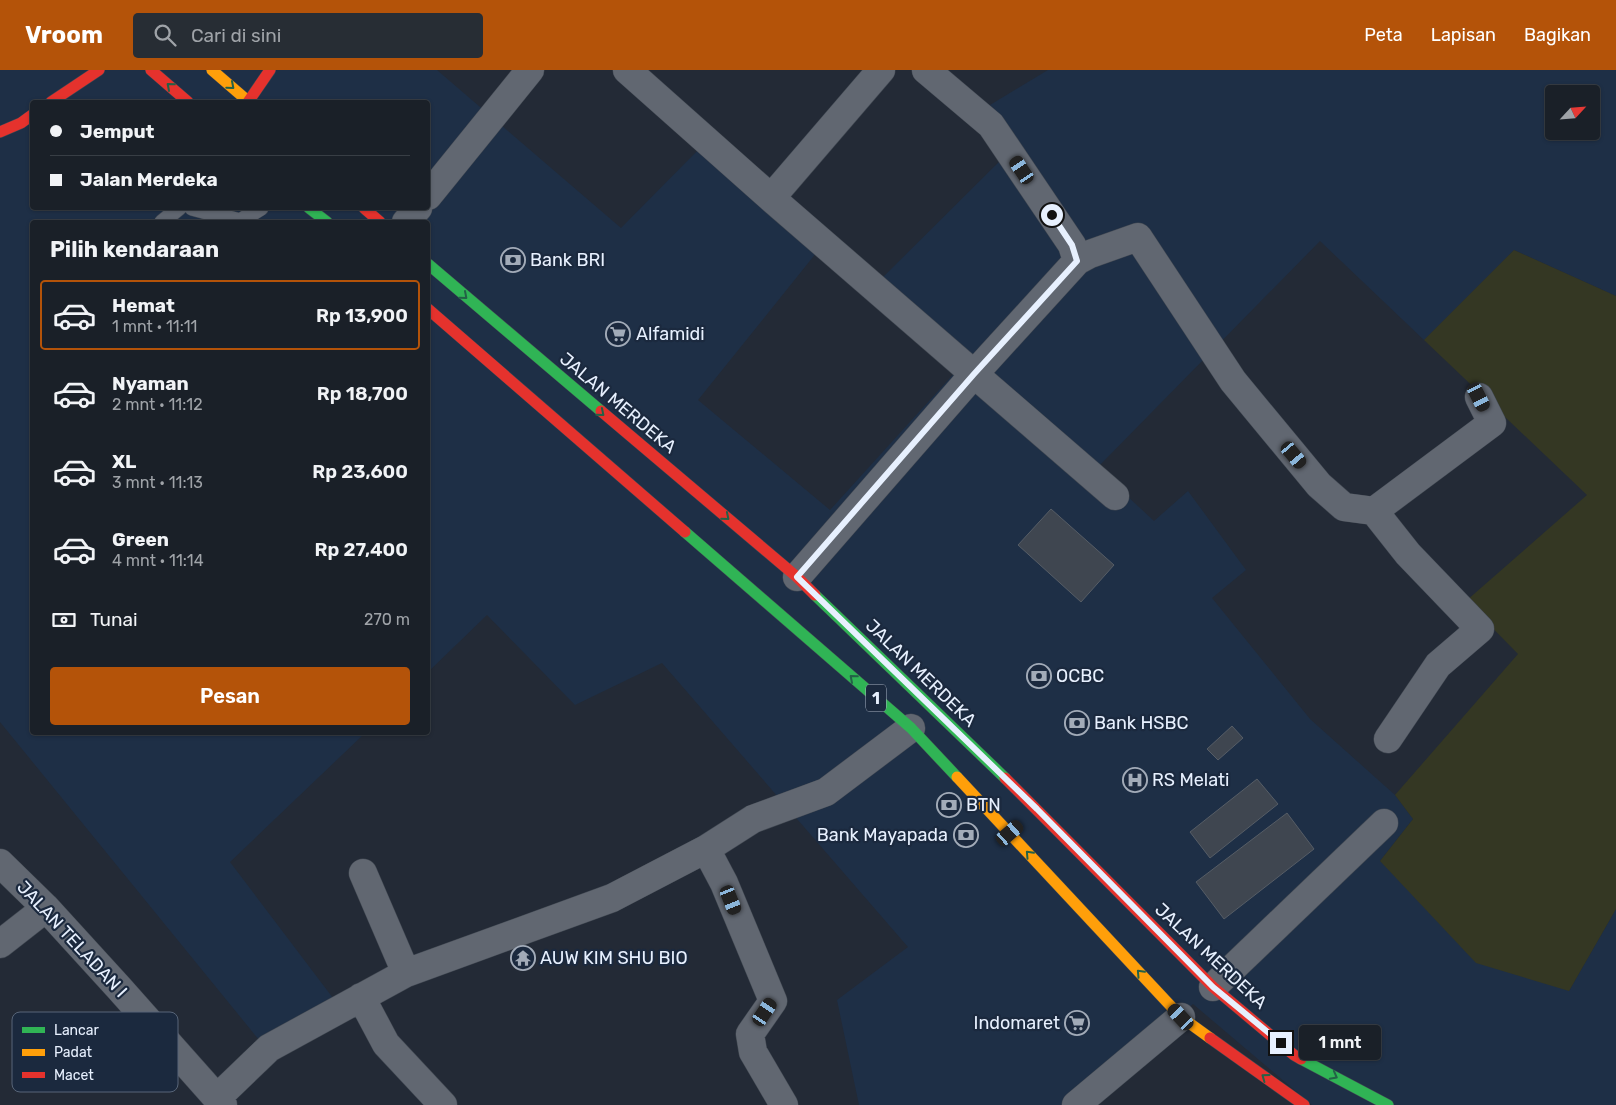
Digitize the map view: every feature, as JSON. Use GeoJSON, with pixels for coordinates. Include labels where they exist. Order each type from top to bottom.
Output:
{"type":"FeatureCollection","features":[{"type":"Feature","properties":{"kind":"main road"},"geometry":{"type":"LineString","coordinates":[[54,100],[99,70]]}},
{"type":"Feature","properties":{"kind":"main road"},"geometry":{"type":"LineString","coordinates":[[151,70],[186,100]]}},
{"type":"Feature","properties":{"kind":"main road"},"geometry":{"type":"LineString","coordinates":[[212,70],[247,100]]}},
{"type":"Feature","properties":{"kind":"main road"},"geometry":{"type":"LineString","coordinates":[[250,100],[270,70]]}},
{"type":"Feature","properties":{"kind":"main road"},"geometry":{"type":"LineString","coordinates":[[0,132],[21,123],[30,116]]}},
{"type":"Feature","properties":{"kind":"main road"},"geometry":{"type":"LineString","coordinates":[[312,210],[324,220]]}},
{"type":"Feature","properties":{"kind":"main road"},"geometry":{"type":"LineString","coordinates":[[366,210],[378,220]]}},
{"type":"Feature","properties":{"kind":"main road","name":"JALAN MERDEKA"},"geometry":{"type":"LineString","coordinates":[[430,266],[577,398],[797,577],[1213,987],[1294,1054],[1388,1105]]}},
{"type":"Feature","properties":{"kind":"main road","name":"1"},"geometry":{"type":"LineString","coordinates":[[430,311],[560,419],[911,728],[1013,830],[1181,1017],[1304,1105]]}},
{"type":"Feature","properties":{"kind":"street"},"geometry":{"type":"LineString","coordinates":[[430,194],[530,70]]}},
{"type":"Feature","properties":{"kind":"street"},"geometry":{"type":"LineString","coordinates":[[627,70],[771,198],[1115,496]]}},
{"type":"Feature","properties":{"kind":"street"},"geometry":{"type":"LineString","coordinates":[[771,198],[881,70]]}},
{"type":"Feature","properties":{"kind":"street"},"geometry":{"type":"LineString","coordinates":[[926,70],[991,125],[1072,245],[1077,261]]}},
{"type":"Feature","properties":{"kind":"street"},"geometry":{"type":"LineString","coordinates":[[408,220],[416,210]]}},
{"type":"Feature","properties":{"kind":"street"},"geometry":{"type":"LineString","coordinates":[[797,577],[974,374],[1077,261],[1090,254],[1138,237],[1233,381],[1318,485],[1344,507],[1374,511],[1492,424],[1479,397]]}},
{"type":"Feature","properties":{"kind":"street"},"geometry":{"type":"LineString","coordinates":[[1374,511],[1408,554],[1480,629],[1438,665],[1388,739]]}},
{"type":"Feature","properties":{"kind":"street"},"geometry":{"type":"LineString","coordinates":[[220,1101],[269,1048],[361,997],[406,973],[612,898],[706,849],[753,819],[826,792],[911,728]]}},
{"type":"Feature","properties":{"kind":"street"},"geometry":{"type":"LineString","coordinates":[[1213,987],[1384,824]]}},
{"type":"Feature","properties":{"kind":"street"},"geometry":{"type":"LineString","coordinates":[[706,849],[724,883],[773,1000],[750,1034],[753,1052],[784,1105]]}},
{"type":"Feature","properties":{"kind":"street","name":"JALAN TELADAN I"},"geometry":{"type":"LineString","coordinates":[[0,863],[46,908],[140,1012]]}},
{"type":"Feature","properties":{"kind":"street"},"geometry":{"type":"LineString","coordinates":[[363,872],[406,973]]}},
{"type":"Feature","properties":{"kind":"street"},"geometry":{"type":"LineString","coordinates":[[0,944],[46,908]]}},
{"type":"Feature","properties":{"kind":"street"},"geometry":{"type":"LineString","coordinates":[[361,997],[386,1044],[443,1105]]}},
{"type":"Feature","properties":{"kind":"street"},"geometry":{"type":"LineString","coordinates":[[1076,1105],[1181,1017]]}},
{"type":"Feature","properties":{"kind":"street","name":"JALAN TELADAN I"},"geometry":{"type":"LineString","coordinates":[[178,1054],[220,1101]]}},
{"type":"Feature","properties":{"kind":"lane"},"geometry":{"type":"LineString","coordinates":[[164,220],[177,210]]}},
{"type":"Feature","properties":{"kind":"lane"},"geometry":{"type":"LineString","coordinates":[[199,210],[236,220]]}},
{"type":"Feature","properties":{"kind":"lane"},"geometry":{"type":"LineString","coordinates":[[242,220],[258,210]]}},
{"type":"Feature","properties":{"kind":"shaded area"},"geometry":{"type":"Polygon","coordinates":[[[0,70],[437,70],[621,228],[707,141],[821,247],[698,400],[830,510],[959,368],[875,285],[1018,143],[990,105],[1048,70],[1616,70],[1616,296],[1514,250],[1424,340],[1320,241],[1097,468],[1154,521],[1188,491],[1246,570],[1212,598],[1310,719],[1395,795],[1413,819],[1380,861],[1569,991],[1616,909],[1616,1105],[1312,1105],[1193,1004],[1066,1105],[859,1105],[837,1000],[908,947],[662,663],[575,705],[487,615],[430,670],[430,220],[30,220],[30,735],[363,735],[230,862],[339,1006],[264,1046],[0,722],[0,70]]]}},
{"type":"Feature","properties":{"kind":"green space"},"geometry":{"type":"Polygon","coordinates":[[[1514,250],[1616,296],[1616,909],[1569,991],[1476,963],[1380,861],[1413,819],[1395,795],[1518,654],[1466,601],[1587,495],[1424,340],[1514,250]]]}},
{"type":"Feature","properties":{"kind":"building"},"geometry":{"type":"Polygon","coordinates":[[[1051,509],[1114,565],[1081,602],[1018,545],[1051,509]]]}},
{"type":"Feature","properties":{"kind":"building"},"geometry":{"type":"Polygon","coordinates":[[[1232,726],[1243,738],[1218,760],[1207,749],[1232,726]]]}},
{"type":"Feature","properties":{"kind":"building"},"geometry":{"type":"Polygon","coordinates":[[[1257,779],[1278,804],[1210,858],[1190,832],[1257,779]]]}},
{"type":"Feature","properties":{"kind":"building"},"geometry":{"type":"Polygon","coordinates":[[[1287,813],[1314,849],[1224,919],[1196,882],[1287,813]]]}},
{"type":"Feature","properties":{"kind":"traffic: fast"},"geometry":{"type":"LineString","coordinates":[[312,210],[324,220]]}},
{"type":"Feature","properties":{"kind":"traffic: fast"},"geometry":{"type":"LineString","coordinates":[[430,266],[601,411]]}},
{"type":"Feature","properties":{"kind":"traffic: fast"},"geometry":{"type":"LineString","coordinates":[[685,532],[911,728],[957,777]]}},
{"type":"Feature","properties":{"kind":"traffic: fast"},"geometry":{"type":"LineString","coordinates":[[815,595],[1005,778]]}},
{"type":"Feature","properties":{"kind":"traffic: fast"},"geometry":{"type":"LineString","coordinates":[[1301,1059],[1388,1105]]}},
{"type":"Feature","properties":{"kind":"traffic: slow"},"geometry":{"type":"LineString","coordinates":[[212,70],[247,100]]}},
{"type":"Feature","properties":{"kind":"traffic: slow"},"geometry":{"type":"LineString","coordinates":[[957,777],[1181,1017],[1210,1038]]}},
{"type":"Feature","properties":{"kind":"traffic: jam"},"geometry":{"type":"LineString","coordinates":[[54,100],[99,70]]}},
{"type":"Feature","properties":{"kind":"traffic: jam"},"geometry":{"type":"LineString","coordinates":[[151,70],[186,100]]}},
{"type":"Feature","properties":{"kind":"traffic: jam"},"geometry":{"type":"LineString","coordinates":[[249,100],[270,70]]}},
{"type":"Feature","properties":{"kind":"traffic: jam"},"geometry":{"type":"LineString","coordinates":[[0,132],[21,123],[30,116]]}},
{"type":"Feature","properties":{"kind":"traffic: jam"},"geometry":{"type":"LineString","coordinates":[[366,210],[378,220]]}},
{"type":"Feature","properties":{"kind":"traffic: jam"},"geometry":{"type":"LineString","coordinates":[[430,311],[685,532]]}},
{"type":"Feature","properties":{"kind":"traffic: jam"},"geometry":{"type":"LineString","coordinates":[[601,411],[797,577],[815,595]]}},
{"type":"Feature","properties":{"kind":"traffic: jam"},"geometry":{"type":"LineString","coordinates":[[1005,778],[1213,987],[1301,1059]]}},
{"type":"Feature","properties":{"kind":"traffic: jam"},"geometry":{"type":"LineString","coordinates":[[1210,1038],[1304,1105]]}},
{"type":"Feature","properties":{"kind":"place","name":"Bank BRI"},"geometry":{"type":"Point","coordinates":[513,260]}},
{"type":"Feature","properties":{"kind":"place","name":"Alfamidi"},"geometry":{"type":"Point","coordinates":[618,334]}},
{"type":"Feature","properties":{"kind":"place","name":"OCBC"},"geometry":{"type":"Point","coordinates":[1039,676]}},
{"type":"Feature","properties":{"kind":"place","name":"Bank HSBC"},"geometry":{"type":"Point","coordinates":[1077,723]}},
{"type":"Feature","properties":{"kind":"place","name":"RS Melati"},"geometry":{"type":"Point","coordinates":[1135,780]}},
{"type":"Feature","properties":{"kind":"place","name":"BTN"},"geometry":{"type":"Point","coordinates":[949,805]}},
{"type":"Feature","properties":{"kind":"place","name":"Bank Mayapada"},"geometry":{"type":"Point","coordinates":[966,835]}},
{"type":"Feature","properties":{"kind":"place","name":"AUW KIM SHU BIO"},"geometry":{"type":"Point","coordinates":[523,958]}},
{"type":"Feature","properties":{"kind":"place","name":"Indomaret"},"geometry":{"type":"Point","coordinates":[1077,1023]}},
{"type":"Feature","properties":{"kind":"route"},"geometry":{"type":"LineString","coordinates":[[1052,215],[1072,245],[1077,261],[974,374],[797,577],[1037,809],[1213,987],[1281,1043]]}}]}
